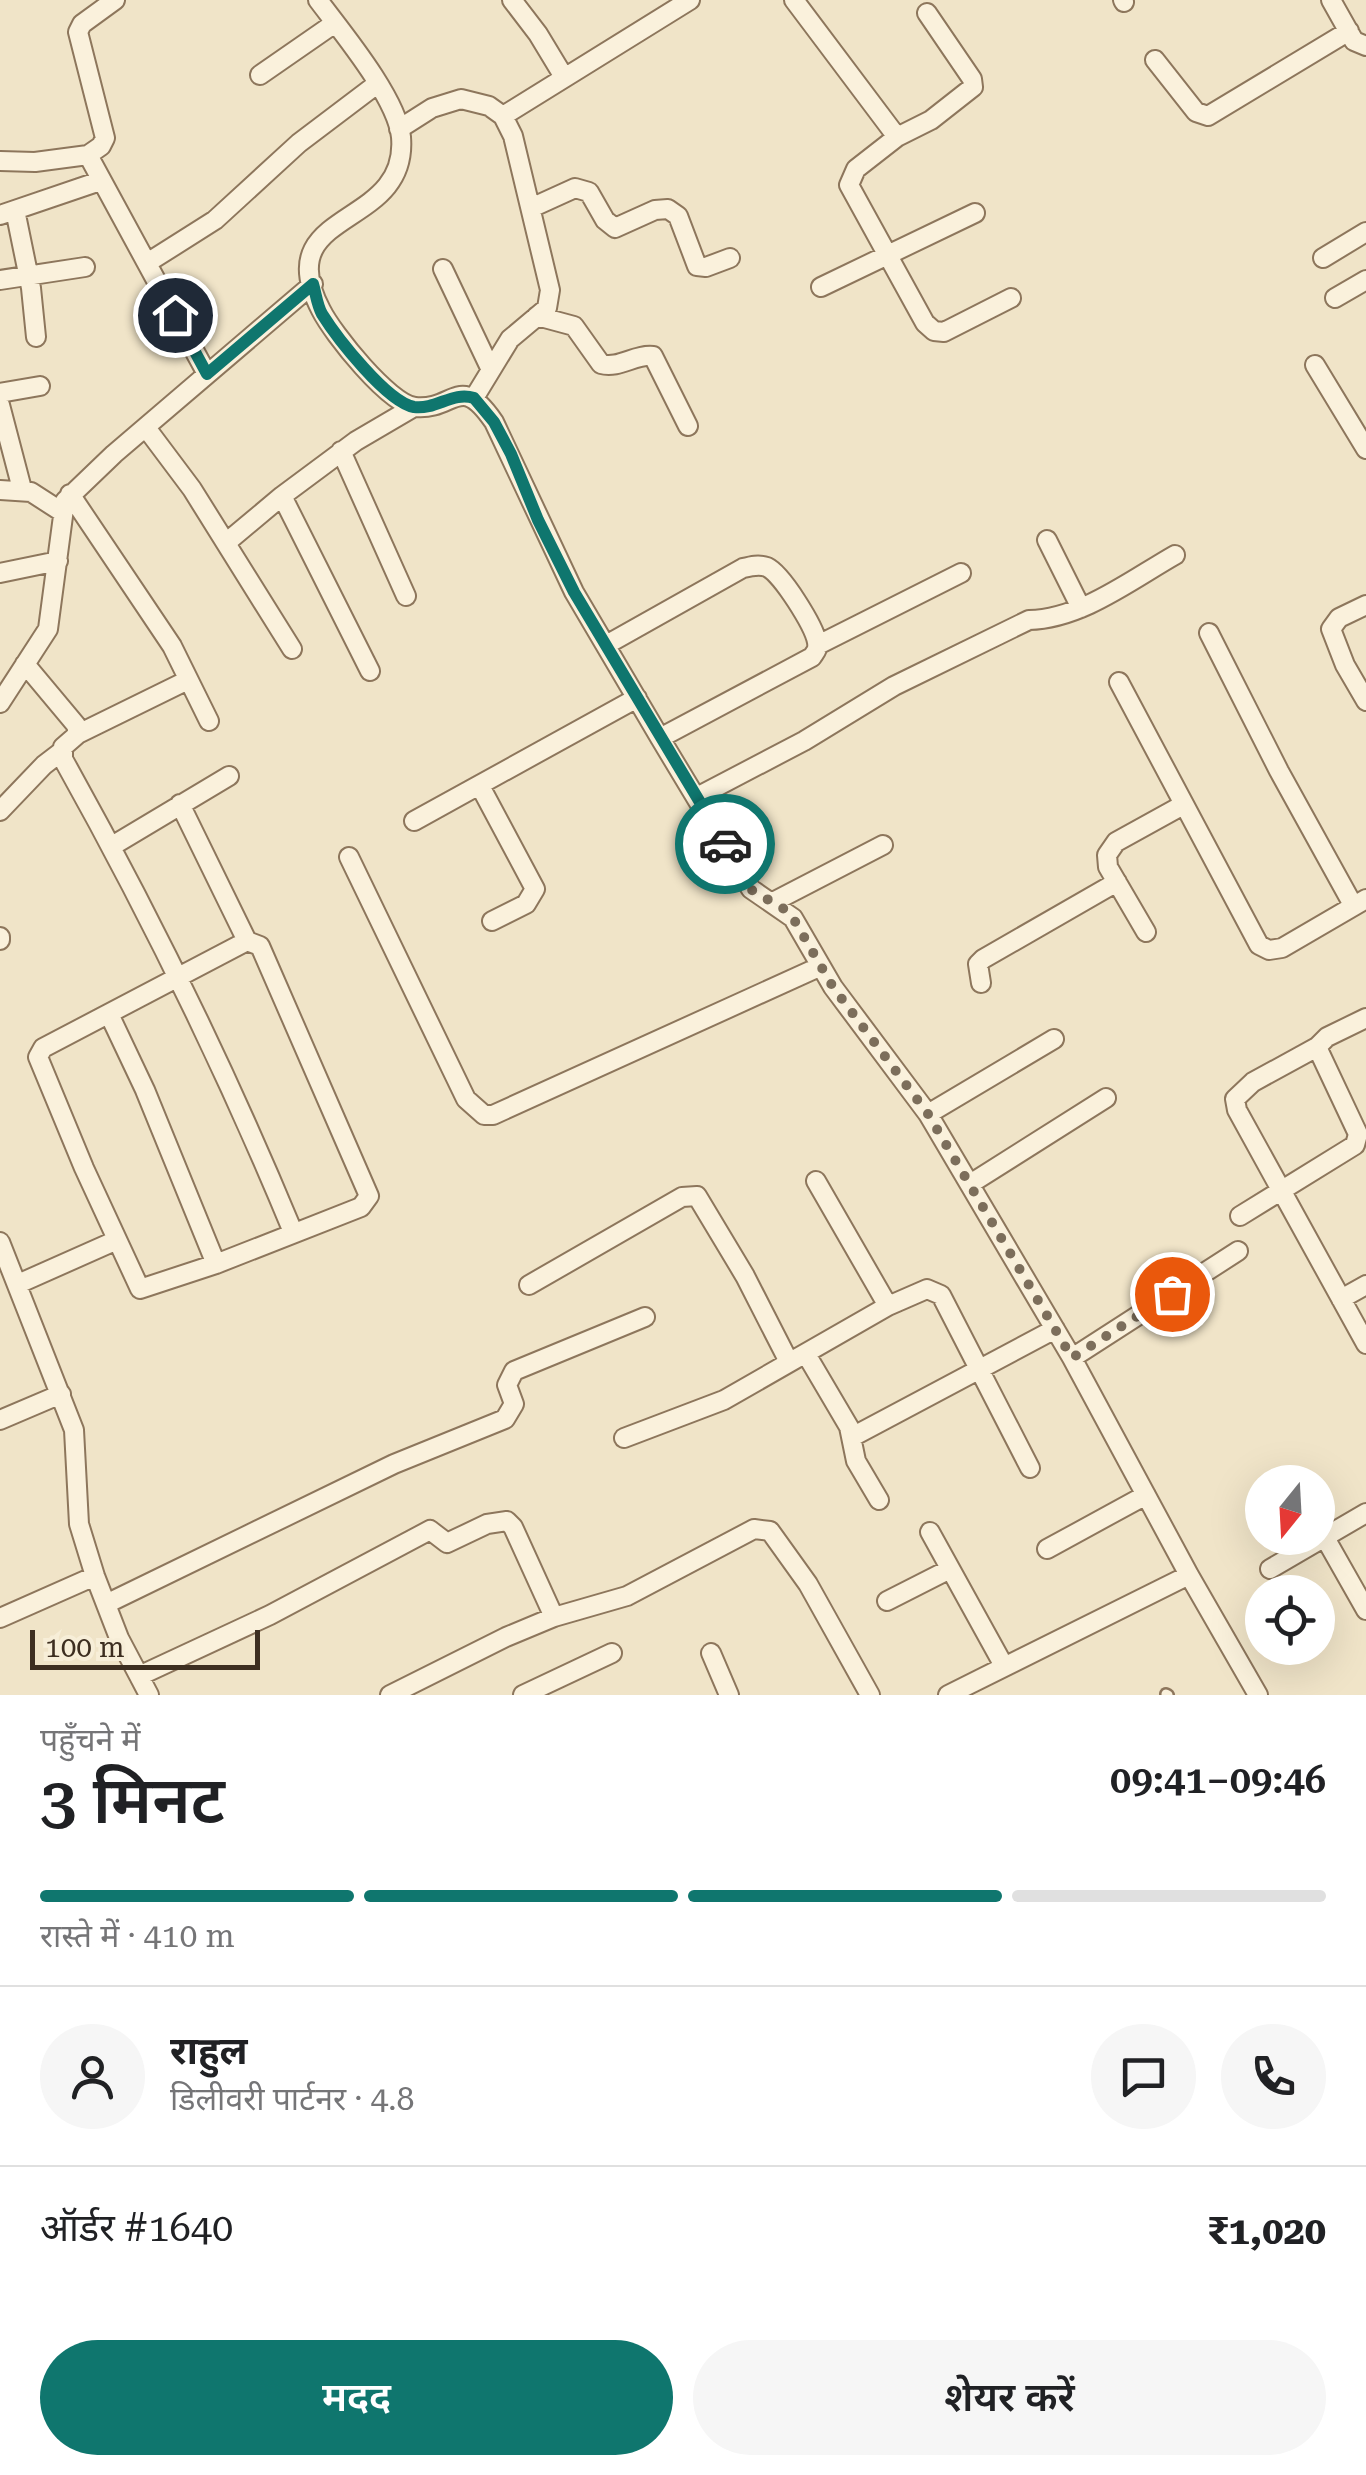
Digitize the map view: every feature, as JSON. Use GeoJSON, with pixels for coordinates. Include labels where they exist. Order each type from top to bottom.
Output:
{"type":"FeatureCollection","features":[{"type":"Feature","properties":{"kind":"street"},"geometry":{"type":"LineString","coordinates":[[0,161],[35,162],[88,155],[102,146],[105,138],[78,32],[82,24],[114,0]]}},
{"type":"Feature","properties":{"kind":"street"},"geometry":{"type":"LineString","coordinates":[[318,0],[377,84],[399,128],[400,149],[390,184],[328,232],[307,260],[322,314],[382,389],[414,407]]}},
{"type":"Feature","properties":{"kind":"street"},"geometry":{"type":"LineString","coordinates":[[512,0],[564,77]]}},
{"type":"Feature","properties":{"kind":"street"},"geometry":{"type":"LineString","coordinates":[[503,116],[690,0]]}},
{"type":"Feature","properties":{"kind":"street"},"geometry":{"type":"LineString","coordinates":[[794,0],[897,137]]}},
{"type":"Feature","properties":{"kind":"street"},"geometry":{"type":"LineString","coordinates":[[1331,0],[1358,45],[1366,46]]}},
{"type":"Feature","properties":{"kind":"street"},"geometry":{"type":"LineString","coordinates":[[927,14],[972,78],[973,87],[856,169],[849,179],[851,190],[925,323],[934,331],[944,332],[1011,298]]}},
{"type":"Feature","properties":{"kind":"street"},"geometry":{"type":"LineString","coordinates":[[260,75],[335,23]]}},
{"type":"Feature","properties":{"kind":"street"},"geometry":{"type":"LineString","coordinates":[[1154,60],[1196,112],[1208,116],[1348,31]]}},
{"type":"Feature","properties":{"kind":"street"},"geometry":{"type":"LineString","coordinates":[[147,263],[215,220],[299,143],[377,84]]}},
{"type":"Feature","properties":{"kind":"street"},"geometry":{"type":"LineString","coordinates":[[399,128],[432,108],[461,99],[489,106],[503,116],[514,136],[550,290],[549,304],[510,339],[474,398]]}},
{"type":"Feature","properties":{"kind":"street"},"geometry":{"type":"LineString","coordinates":[[88,155],[207,374]]}},
{"type":"Feature","properties":{"kind":"street"},"geometry":{"type":"LineString","coordinates":[[36,337],[28,274],[8,212],[100,181]]}},
{"type":"Feature","properties":{"kind":"street"},"geometry":{"type":"LineString","coordinates":[[531,208],[578,188],[589,192],[605,220],[615,228],[655,210],[668,209],[678,216],[697,266],[706,267],[730,258]]}},
{"type":"Feature","properties":{"kind":"street"},"geometry":{"type":"LineString","coordinates":[[820,287],[975,213]]}},
{"type":"Feature","properties":{"kind":"street"},"geometry":{"type":"LineString","coordinates":[[1324,258],[1366,232]]}},
{"type":"Feature","properties":{"kind":"street"},"geometry":{"type":"LineString","coordinates":[[0,280],[85,267]]}},
{"type":"Feature","properties":{"kind":"street"},"geometry":{"type":"LineString","coordinates":[[444,269],[491,370]]}},
{"type":"Feature","properties":{"kind":"street"},"geometry":{"type":"LineString","coordinates":[[1335,298],[1366,280]]}},
{"type":"Feature","properties":{"kind":"street"},"geometry":{"type":"LineString","coordinates":[[0,702],[48,629],[66,503],[313,284]]}},
{"type":"Feature","properties":{"kind":"street"},"geometry":{"type":"LineString","coordinates":[[537,316],[574,326],[601,364],[611,366],[652,356],[688,426]]}},
{"type":"Feature","properties":{"kind":"street"},"geometry":{"type":"LineString","coordinates":[[1315,365],[1366,449]]}},
{"type":"Feature","properties":{"kind":"street"},"geometry":{"type":"LineString","coordinates":[[0,393],[40,386]]}},
{"type":"Feature","properties":{"kind":"street"},"geometry":{"type":"LineString","coordinates":[[226,542],[341,452],[414,407],[455,397],[474,398],[494,422],[538,520],[606,645],[750,889],[793,918],[820,967],[928,1114],[1072,1358],[1258,1695]]}},
{"type":"Feature","properties":{"kind":"street"},"geometry":{"type":"LineString","coordinates":[[0,405],[22,489]]}},
{"type":"Feature","properties":{"kind":"street"},"geometry":{"type":"LineString","coordinates":[[147,428],[226,542],[292,649]]}},
{"type":"Feature","properties":{"kind":"street"},"geometry":{"type":"LineString","coordinates":[[341,452],[406,596]]}},
{"type":"Feature","properties":{"kind":"street"},"geometry":{"type":"LineString","coordinates":[[0,490],[22,489],[66,503],[172,646],[209,722]]}},
{"type":"Feature","properties":{"kind":"street"},"geometry":{"type":"LineString","coordinates":[[282,496],[370,671]]}},
{"type":"Feature","properties":{"kind":"street"},"geometry":{"type":"LineString","coordinates":[[1047,540],[1081,608]]}},
{"type":"Feature","properties":{"kind":"street"},"geometry":{"type":"LineString","coordinates":[[697,797],[946,660],[1029,620],[1045,620],[1081,608],[1175,556]]}},
{"type":"Feature","properties":{"kind":"street"},"geometry":{"type":"LineString","coordinates":[[0,573],[58,561]]}},
{"type":"Feature","properties":{"kind":"street"},"geometry":{"type":"LineString","coordinates":[[606,645],[753,565],[765,566],[783,581],[818,644]]}},
{"type":"Feature","properties":{"kind":"street"},"geometry":{"type":"LineString","coordinates":[[660,738],[802,665],[812,658],[818,644],[961,572]]}},
{"type":"Feature","properties":{"kind":"street"},"geometry":{"type":"LineString","coordinates":[[1366,605],[1339,618],[1331,629],[1344,665],[1366,700]]}},
{"type":"Feature","properties":{"kind":"street"},"geometry":{"type":"LineString","coordinates":[[1119,682],[1229,887],[1252,939],[1264,948],[1282,948],[1360,902],[1279,771],[1209,633]]}},
{"type":"Feature","properties":{"kind":"street"},"geometry":{"type":"LineString","coordinates":[[26,664],[72,720],[78,734]]}},
{"type":"Feature","properties":{"kind":"street"},"geometry":{"type":"LineString","coordinates":[[0,812],[78,734],[188,680]]}},
{"type":"Feature","properties":{"kind":"street"},"geometry":{"type":"LineString","coordinates":[[414,821],[637,698]]}},
{"type":"Feature","properties":{"kind":"street"},"geometry":{"type":"LineString","coordinates":[[61,752],[239,1103],[293,1232]]}},
{"type":"Feature","properties":{"kind":"street"},"geometry":{"type":"LineString","coordinates":[[112,846],[228,776]]}},
{"type":"Feature","properties":{"kind":"street"},"geometry":{"type":"LineString","coordinates":[[480,786],[535,889],[526,904],[492,921]]}},
{"type":"Feature","properties":{"kind":"street"},"geometry":{"type":"LineString","coordinates":[[180,804],[248,941],[260,946],[369,1196],[361,1207],[140,1290],[38,1057],[43,1048],[248,941]]}},
{"type":"Feature","properties":{"kind":"street"},"geometry":{"type":"LineString","coordinates":[[1146,932],[1106,860],[1111,846],[1184,805]]}},
{"type":"Feature","properties":{"kind":"street"},"geometry":{"type":"LineString","coordinates":[[773,902],[883,845]]}},
{"type":"Feature","properties":{"kind":"street"},"geometry":{"type":"LineString","coordinates":[[349,858],[466,1099],[484,1115],[492,1115],[820,967]]}},
{"type":"Feature","properties":{"kind":"street"},"geometry":{"type":"LineString","coordinates":[[980,982],[978,964],[983,959],[1116,882]]}},
{"type":"Feature","properties":{"kind":"street"},"geometry":{"type":"LineString","coordinates":[[109,1014],[145,1090],[216,1264]]}},
{"type":"Feature","properties":{"kind":"street"},"geometry":{"type":"LineString","coordinates":[[1366,1018],[1253,1082],[1235,1099],[1237,1110],[1366,1344]]}},
{"type":"Feature","properties":{"kind":"street"},"geometry":{"type":"LineString","coordinates":[[928,1114],[1054,1040]]}},
{"type":"Feature","properties":{"kind":"street"},"geometry":{"type":"LineString","coordinates":[[1240,1216],[1348,1150],[1357,1140],[1355,1126],[1317,1048]]}},
{"type":"Feature","properties":{"kind":"street"},"geometry":{"type":"LineString","coordinates":[[970,1184],[1106,1098]]}},
{"type":"Feature","properties":{"kind":"street"},"geometry":{"type":"LineString","coordinates":[[816,1182],[888,1306]]}},
{"type":"Feature","properties":{"kind":"street"},"geometry":{"type":"LineString","coordinates":[[529,1285],[682,1198],[697,1196],[797,1358],[852,1437],[856,1461],[879,1500]]}},
{"type":"Feature","properties":{"kind":"street"},"geometry":{"type":"LineString","coordinates":[[18,1284],[117,1240]]}},
{"type":"Feature","properties":{"kind":"street"},"geometry":{"type":"LineString","coordinates":[[0,1242],[74,1430],[79,1524],[96,1576],[149,1695]]}},
{"type":"Feature","properties":{"kind":"street"},"geometry":{"type":"LineString","coordinates":[[1072,1358],[1238,1251]]}},
{"type":"Feature","properties":{"kind":"street"},"geometry":{"type":"LineString","coordinates":[[1342,1299],[1366,1285]]}},
{"type":"Feature","properties":{"kind":"street"},"geometry":{"type":"LineString","coordinates":[[624,1438],[702,1411],[888,1306],[916,1292],[934,1289],[941,1295],[1030,1468]]}},
{"type":"Feature","properties":{"kind":"street"},"geometry":{"type":"LineString","coordinates":[[106,1604],[394,1464],[505,1419],[514,1404],[507,1385],[514,1371],[645,1317]]}},
{"type":"Feature","properties":{"kind":"street"},"geometry":{"type":"LineString","coordinates":[[852,1437],[1055,1330]]}},
{"type":"Feature","properties":{"kind":"street"},"geometry":{"type":"LineString","coordinates":[[0,1420],[61,1394]]}},
{"type":"Feature","properties":{"kind":"street"},"geometry":{"type":"LineString","coordinates":[[1047,1549],[1146,1495]]}},
{"type":"Feature","properties":{"kind":"street"},"geometry":{"type":"LineString","coordinates":[[1335,1530],[1366,1513]]}},
{"type":"Feature","properties":{"kind":"street"},"geometry":{"type":"LineString","coordinates":[[139,1676],[270,1615],[430,1530],[447,1543],[487,1524],[507,1521],[554,1617]]}},
{"type":"Feature","properties":{"kind":"street"},"geometry":{"type":"LineString","coordinates":[[390,1695],[554,1617],[627,1596],[749,1531],[761,1529],[775,1537],[808,1584],[870,1695]]}},
{"type":"Feature","properties":{"kind":"street"},"geometry":{"type":"LineString","coordinates":[[930,1532],[1004,1666]]}},
{"type":"Feature","properties":{"kind":"street"},"geometry":{"type":"LineString","coordinates":[[1270,1569],[1293,1555]]}},
{"type":"Feature","properties":{"kind":"street"},"geometry":{"type":"LineString","coordinates":[[1335,1555],[1366,1610]]}},
{"type":"Feature","properties":{"kind":"street"},"geometry":{"type":"LineString","coordinates":[[887,1601],[950,1569]]}},
{"type":"Feature","properties":{"kind":"street"},"geometry":{"type":"LineString","coordinates":[[948,1695],[1189,1575]]}},
{"type":"Feature","properties":{"kind":"street"},"geometry":{"type":"LineString","coordinates":[[0,1618],[96,1576]]}},
{"type":"Feature","properties":{"kind":"street"},"geometry":{"type":"LineString","coordinates":[[523,1695],[612,1653]]}},
{"type":"Feature","properties":{"kind":"street"},"geometry":{"type":"LineString","coordinates":[[711,1653],[729,1695]]}},
{"type":"Feature","properties":{"kind":"way so far"},"geometry":{"type":"LineString","coordinates":[[725,844],[750,889],[793,918],[833,987],[928,1114],[1072,1358],[1172,1294]]}},
{"type":"Feature","properties":{"kind":"route"},"geometry":{"type":"LineString","coordinates":[[175,315],[207,374],[313,284],[322,314],[390,396],[422,407],[455,397],[474,398],[494,422],[511,454],[574,592],[725,844]]}}]}
